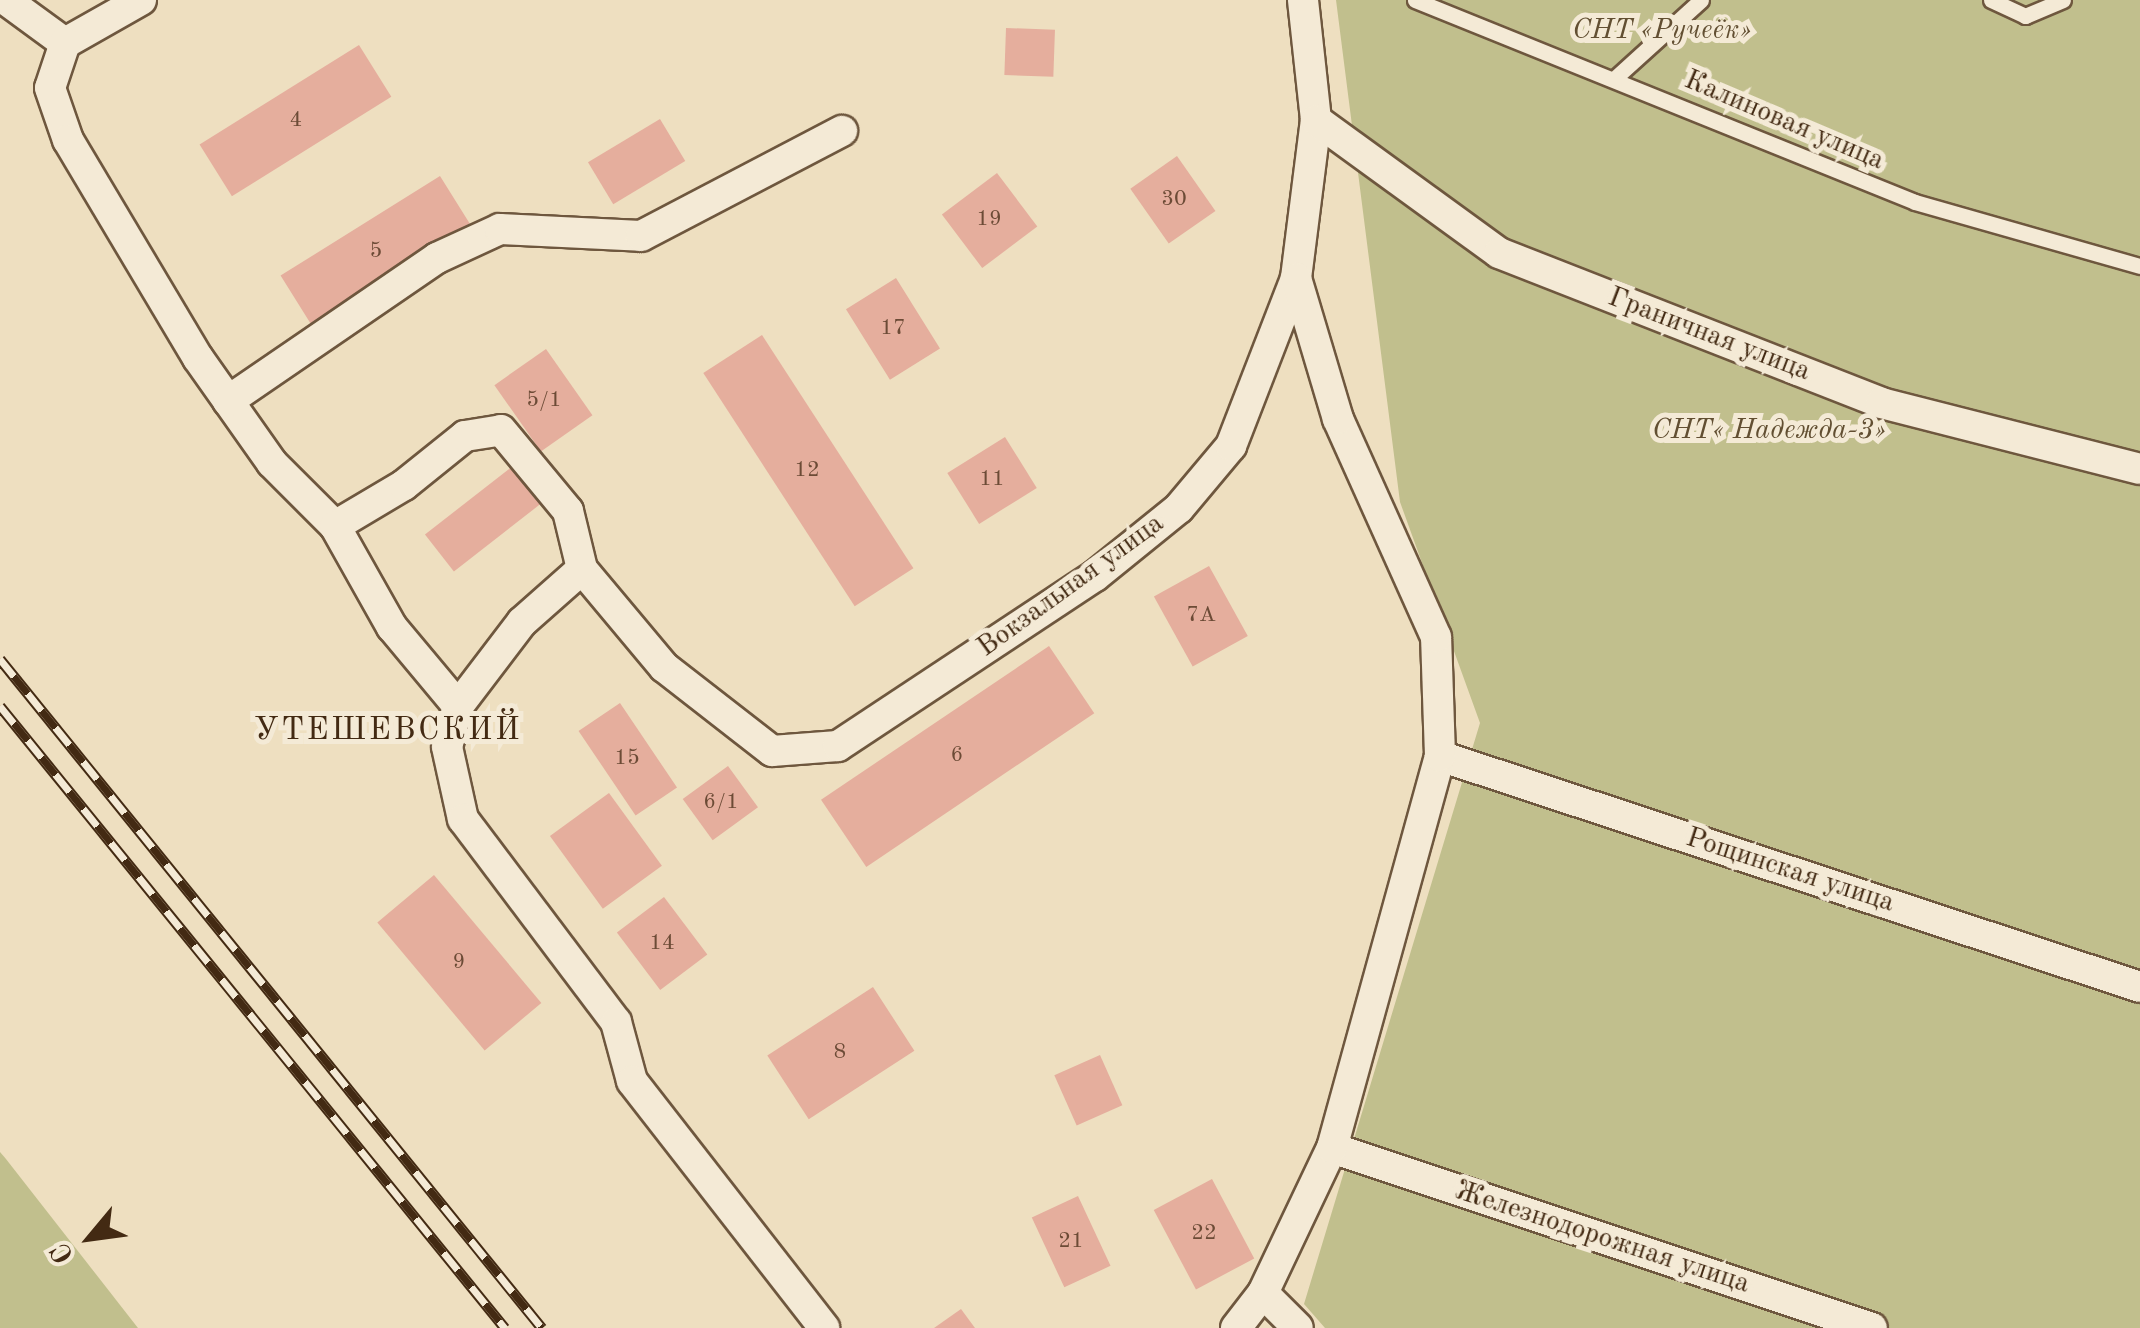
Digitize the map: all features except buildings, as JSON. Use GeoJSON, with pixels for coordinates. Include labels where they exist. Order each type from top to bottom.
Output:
{"type":"FeatureCollection","features":[{"type":"Feature","properties":{"kind":"street"},"geometry":{"type":"LineString","coordinates":[[6,0],[64,43]]}},
{"type":"Feature","properties":{"kind":"street"},"geometry":{"type":"LineString","coordinates":[[141,0],[64,43],[50,88],[68,140],[228,401],[272,463],[335,526],[392,627],[458,706]]}},
{"type":"Feature","properties":{"kind":"street","name":"Вокзальная улица"},"geometry":{"type":"LineString","coordinates":[[582,569],[664,667],[772,751],[838,746],[1094,576],[1179,508],[1231,446],[1296,278],[1316,120],[1302,0]]}},
{"type":"Feature","properties":{"kind":"street","name":"Граничная улица"},"geometry":{"type":"LineString","coordinates":[[1316,120],[1500,253],[1881,403],[2140,469]]}},
{"type":"Feature","properties":{"kind":"street"},"geometry":{"type":"LineString","coordinates":[[228,401],[437,258],[500,228],[640,236],[842,131]]}},
{"type":"Feature","properties":{"kind":"street"},"geometry":{"type":"LineString","coordinates":[[1236,1328],[1264,1293],[1332,1148],[1440,756],[1436,637],[1338,418],[1296,278]]}},
{"type":"Feature","properties":{"kind":"street"},"geometry":{"type":"LineString","coordinates":[[335,526],[404,485],[465,436],[501,430],[568,511],[582,569],[522,622],[458,706],[447,747],[463,818],[616,1022],[632,1081],[824,1328]]}},
{"type":"Feature","properties":{"kind":"street","name":"Рощинская улица"},"geometry":{"type":"LineString","coordinates":[[1440,756],[2140,987]]}},
{"type":"Feature","properties":{"kind":"street","name":"Железнодорожная улица"},"geometry":{"type":"LineString","coordinates":[[1332,1148],[1872,1328]]}},
{"type":"Feature","properties":{"kind":"street"},"geometry":{"type":"LineString","coordinates":[[1264,1293],[1298,1328]]}},
{"type":"Feature","properties":{"kind":"lane","name":"Калиновая улица"},"geometry":{"type":"LineString","coordinates":[[1415,0],[1616,78],[1914,202],[2140,266]]}},
{"type":"Feature","properties":{"kind":"lane"},"geometry":{"type":"LineString","coordinates":[[1616,78],[1701,0]]}},
{"type":"Feature","properties":{"kind":"lane"},"geometry":{"type":"LineString","coordinates":[[1991,0],[2025,16],[2063,0]]}},
{"type":"Feature","properties":{"kind":"green space","name":"СНТ« Надежда-3»"},"geometry":{"type":"Polygon","coordinates":[[[1336,0],[2140,0],[2140,1328],[1325,1328],[1304,1304],[1480,723],[1400,502],[1336,0]]]}},
{"type":"Feature","properties":{"kind":"green space"},"geometry":{"type":"Polygon","coordinates":[[[0,1152],[6,1159],[138,1328],[0,1328],[0,1152]]]}},
{"type":"Feature","properties":{"kind":"railway"},"geometry":{"type":"LineString","coordinates":[[0,659],[542,1328]]}},
{"type":"Feature","properties":{"kind":"railway"},"geometry":{"type":"LineString","coordinates":[[0,706],[505,1328]]}},
{"type":"Feature","properties":{"kind":"district","name":"УТЕШЕВСКИЙ"},"geometry":{"type":"Point","coordinates":[388,731]}},
{"type":"Feature","properties":{"kind":"park label","name":"СНТ «Ручеёк»"},"geometry":{"type":"Point","coordinates":[1662,31]}}]}
